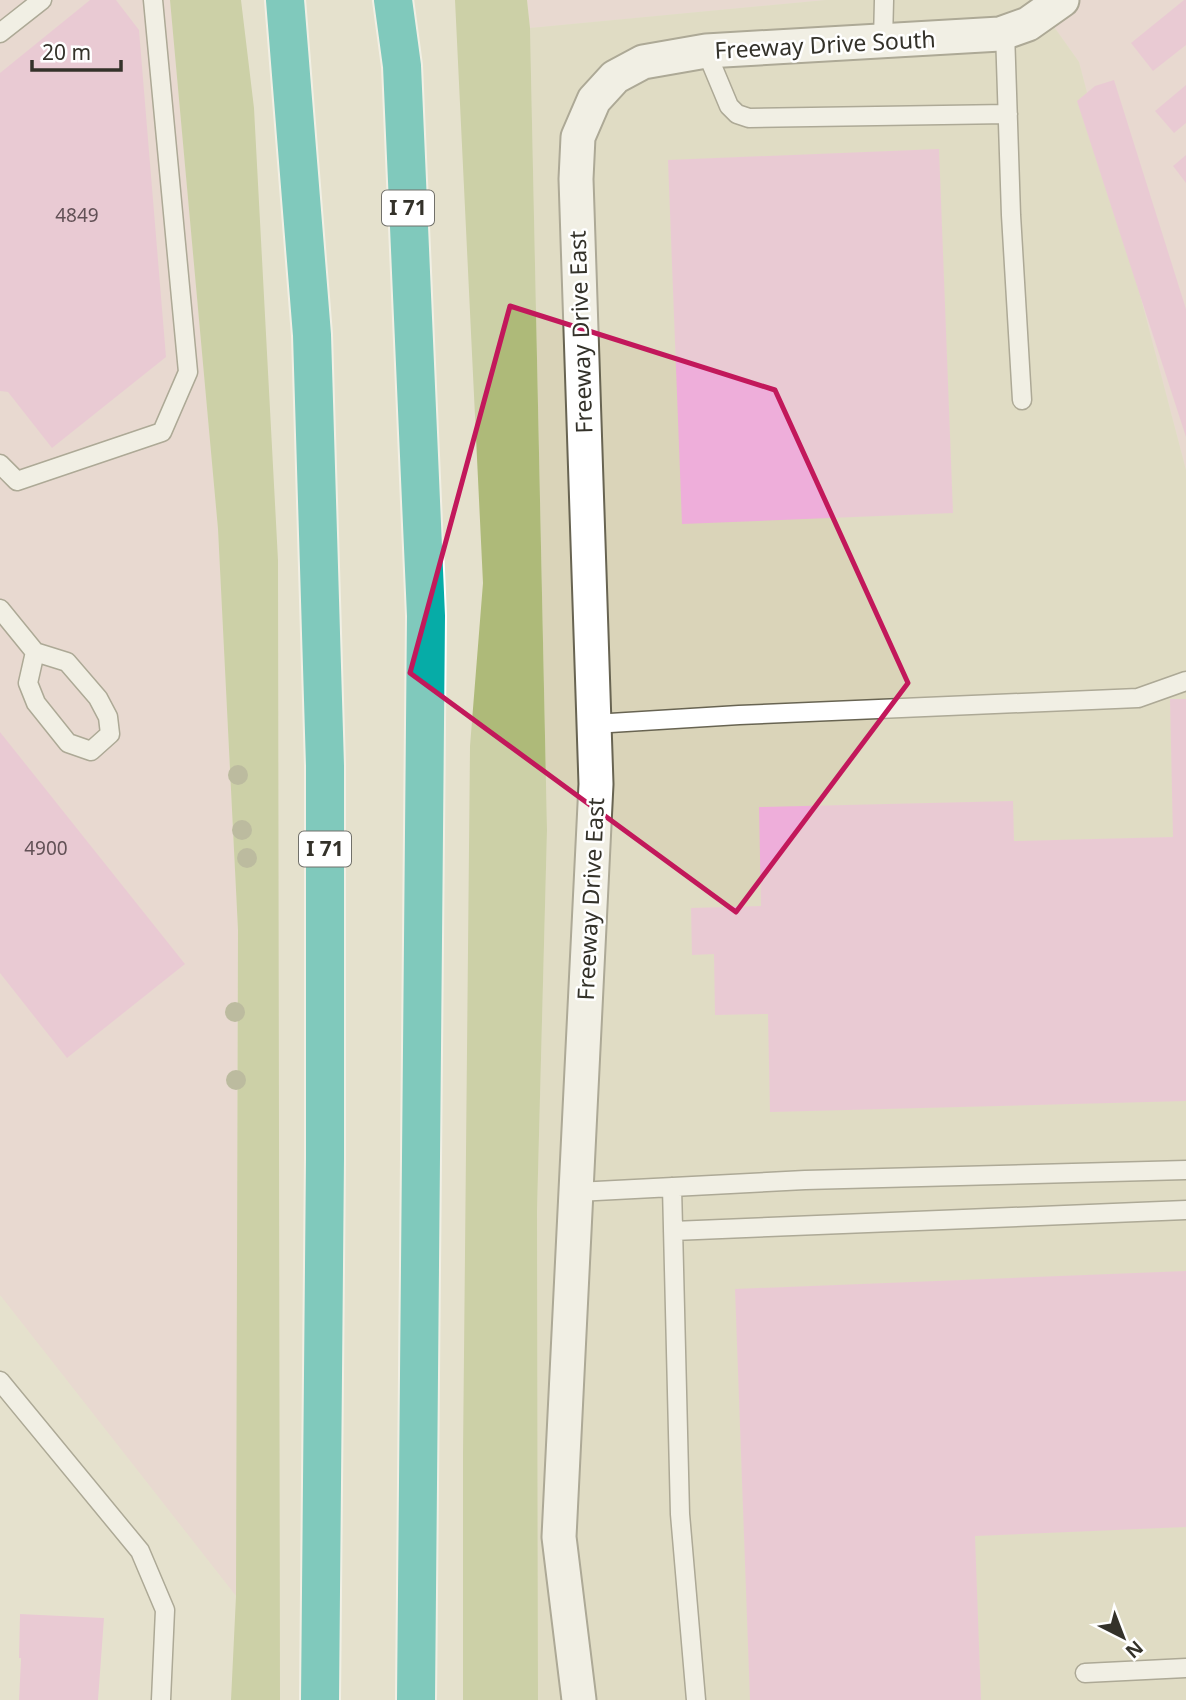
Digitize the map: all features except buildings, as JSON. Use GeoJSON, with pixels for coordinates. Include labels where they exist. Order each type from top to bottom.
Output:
{"type":"FeatureCollection","features":[{"type":"Feature","properties":{"kind":"highway","name":"I 71"},"geometry":{"type":"LineString","coordinates":[[285,0],[313,335],[325,766],[320,1700]]}},
{"type":"Feature","properties":{"kind":"highway","name":"I 71"},"geometry":{"type":"LineString","coordinates":[[393,0],[402,66],[426,616],[416,1700]]}},
{"type":"Feature","properties":{"kind":"highway"},"geometry":{"type":"LineString","coordinates":[[402,66],[405,0]]}},
{"type":"Feature","properties":{"kind":"street","name":"Freeway Drive South"},"geometry":{"type":"LineString","coordinates":[[594,100],[615,77],[643,62],[706,51],[1000,34],[1028,24],[1062,0]]}},
{"type":"Feature","properties":{"kind":"street","name":"Freeway Drive East"},"geometry":{"type":"LineString","coordinates":[[579,1700],[559,1537],[596,784],[576,179],[578,138],[594,100]]}},
{"type":"Feature","properties":{"kind":"lane"},"geometry":{"type":"LineString","coordinates":[[0,33],[42,0]]}},
{"type":"Feature","properties":{"kind":"lane"},"geometry":{"type":"LineString","coordinates":[[0,464],[17,481],[162,432],[188,372],[153,0]]}},
{"type":"Feature","properties":{"kind":"lane"},"geometry":{"type":"LineString","coordinates":[[883,41],[884,0]]}},
{"type":"Feature","properties":{"kind":"lane"},"geometry":{"type":"LineString","coordinates":[[1005,32],[1010,215],[1022,400]]}},
{"type":"Feature","properties":{"kind":"lane"},"geometry":{"type":"LineString","coordinates":[[706,51],[729,106],[737,114],[749,118],[1008,114]]}},
{"type":"Feature","properties":{"kind":"lane"},"geometry":{"type":"LineString","coordinates":[[0,609],[35,652],[67,662],[98,698],[108,717],[110,734],[91,751],[68,743],[36,703],[28,683],[35,652]]}},
{"type":"Feature","properties":{"kind":"lane"},"geometry":{"type":"LineString","coordinates":[[594,724],[1138,698],[1186,681]]}},
{"type":"Feature","properties":{"kind":"lane"},"geometry":{"type":"LineString","coordinates":[[577,1192],[804,1180],[1186,1170]]}},
{"type":"Feature","properties":{"kind":"lane"},"geometry":{"type":"LineString","coordinates":[[672,1187],[680,1514],[696,1700]]}},
{"type":"Feature","properties":{"kind":"lane"},"geometry":{"type":"LineString","coordinates":[[673,1231],[1186,1210]]}},
{"type":"Feature","properties":{"kind":"lane"},"geometry":{"type":"LineString","coordinates":[[0,1381],[140,1552],[165,1610],[161,1700]]}},
{"type":"Feature","properties":{"kind":"lane"},"geometry":{"type":"LineString","coordinates":[[1085,1673],[1186,1668]]}},
{"type":"Feature","properties":{"kind":"highlighted area"},"geometry":{"type":"Polygon","coordinates":[[[510,306],[775,390],[908,683],[736,912],[410,673],[510,306]]]}},
{"type":"Feature","properties":{"kind":"shaded area"},"geometry":{"type":"Polygon","coordinates":[[[0,0],[170,0],[218,529],[238,930],[236,1596],[0,1295],[0,0]]]}},
{"type":"Feature","properties":{"kind":"shaded area"},"geometry":{"type":"Polygon","coordinates":[[[527,0],[826,0],[530,28],[527,0]]]}},
{"type":"Feature","properties":{"kind":"shaded area"},"geometry":{"type":"Polygon","coordinates":[[[826,0],[1035,0],[1079,62],[1186,470],[1186,1700],[538,1700],[537,1212],[547,830],[530,28],[826,0]]]}},
{"type":"Feature","properties":{"kind":"shaded area"},"geometry":{"type":"Polygon","coordinates":[[[1035,0],[1186,0],[1186,470],[1079,62],[1035,0]]]}},
{"type":"Feature","properties":{"kind":"green space"},"geometry":{"type":"Polygon","coordinates":[[[170,0],[241,0],[254,108],[278,560],[280,1700],[231,1700],[236,1596],[238,930],[218,529],[170,0]]]}},
{"type":"Feature","properties":{"kind":"green space"},"geometry":{"type":"Polygon","coordinates":[[[455,0],[527,0],[530,28],[547,830],[537,1212],[538,1700],[463,1700],[470,746],[483,583],[455,0]]]}}]}
